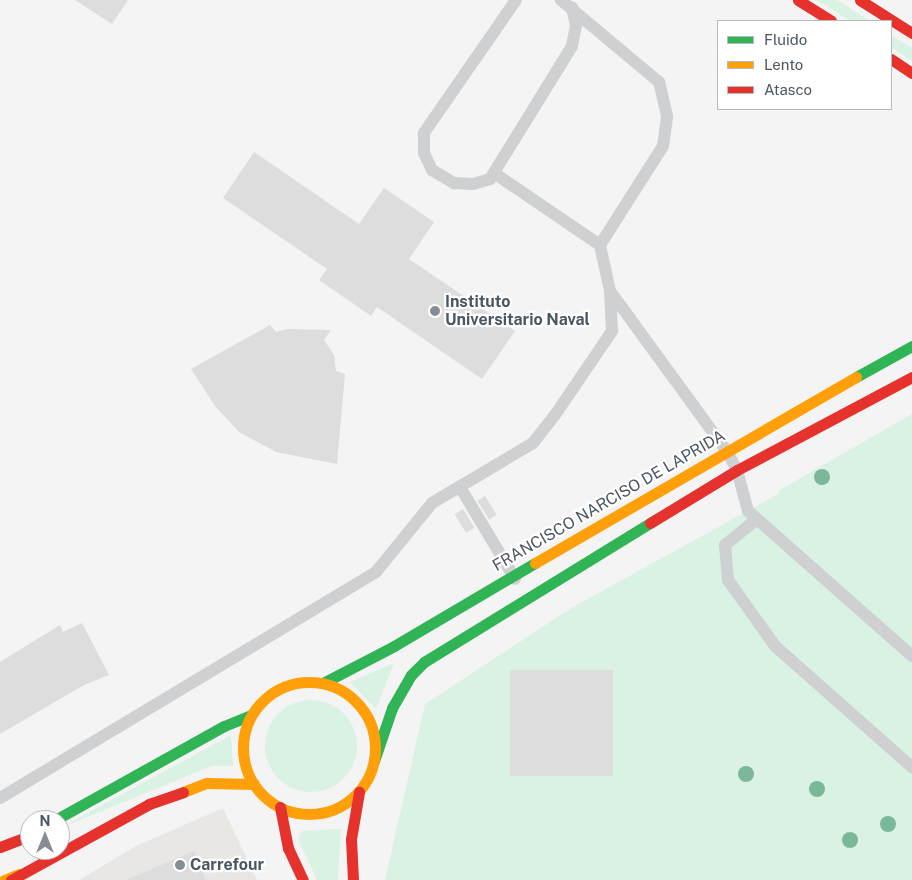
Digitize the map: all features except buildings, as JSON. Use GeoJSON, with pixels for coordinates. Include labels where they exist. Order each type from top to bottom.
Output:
{"type":"FeatureCollection","features":[{"type":"Feature","properties":{"kind":"street"},"geometry":{"type":"LineString","coordinates":[[798,0],[829,20]]}},
{"type":"Feature","properties":{"kind":"street"},"geometry":{"type":"LineString","coordinates":[[860,0],[892,20]]}},
{"type":"Feature","properties":{"kind":"street"},"geometry":{"type":"LineString","coordinates":[[892,20],[912,33]]}},
{"type":"Feature","properties":{"kind":"street"},"geometry":{"type":"LineString","coordinates":[[892,60],[912,73]]}},
{"type":"Feature","properties":{"kind":"street","name":"FRANCISCO NARCISO DE LAPRIDA"},"geometry":{"type":"LineString","coordinates":[[323,683],[394,646],[726,450],[912,346]]}},
{"type":"Feature","properties":{"kind":"street"},"geometry":{"type":"LineString","coordinates":[[353,880],[352,840],[359,792],[374,761],[392,708],[411,675],[424,662],[737,470],[912,377]]}},
{"type":"Feature","properties":{"kind":"street"},"geometry":{"type":"LineString","coordinates":[[359,792],[346,803],[322,812],[296,813],[280,807],[254,784],[245,766],[245,743],[251,715],[259,702],[286,686],[304,682],[323,683],[342,690],[358,704],[370,721],[375,740],[374,761]]}},
{"type":"Feature","properties":{"kind":"street"},"geometry":{"type":"LineString","coordinates":[[70,812],[224,726],[251,715]]}},
{"type":"Feature","properties":{"kind":"street"},"geometry":{"type":"LineString","coordinates":[[4,880],[15,877],[149,804],[207,783],[254,784]]}},
{"type":"Feature","properties":{"kind":"street"},"geometry":{"type":"LineString","coordinates":[[280,807],[288,848],[303,880]]}},
{"type":"Feature","properties":{"kind":"street"},"geometry":{"type":"LineString","coordinates":[[0,846],[20,838]]}},
{"type":"Feature","properties":{"kind":"lane"},"geometry":{"type":"LineString","coordinates":[[516,0],[424,133],[424,153],[432,170],[454,183],[473,184],[490,179],[572,46],[576,26],[565,2]]}},
{"type":"Feature","properties":{"kind":"lane"},"geometry":{"type":"LineString","coordinates":[[565,2],[659,82],[667,116],[663,146],[600,245]]}},
{"type":"Feature","properties":{"kind":"lane"},"geometry":{"type":"LineString","coordinates":[[0,798],[376,572],[432,503],[533,444],[612,331],[610,291],[600,245],[494,173]]}},
{"type":"Feature","properties":{"kind":"lane"},"geometry":{"type":"LineString","coordinates":[[610,291],[726,450],[737,470],[748,511],[912,656]]}},
{"type":"Feature","properties":{"kind":"lane"},"geometry":{"type":"LineString","coordinates":[[460,487],[528,598]]}},
{"type":"Feature","properties":{"kind":"lane"},"geometry":{"type":"LineString","coordinates":[[757,519],[726,545],[728,580],[775,646],[912,766]]}},
{"type":"Feature","properties":{"kind":"shaded area"},"geometry":{"type":"Polygon","coordinates":[[[223,808],[257,880],[79,880],[136,846],[223,808]]]}},
{"type":"Feature","properties":{"kind":"green space"},"geometry":{"type":"Polygon","coordinates":[[[817,0],[837,0],[868,20],[848,20],[817,0]]]}},
{"type":"Feature","properties":{"kind":"green space"},"geometry":{"type":"Polygon","coordinates":[[[892,36],[912,48],[912,61],[892,48],[892,36]]]}},
{"type":"Feature","properties":{"kind":"green space"},"geometry":{"type":"Polygon","coordinates":[[[912,414],[912,880],[385,880],[425,704],[573,607],[780,493],[778,491],[912,414]]]}},
{"type":"Feature","properties":{"kind":"green space"},"geometry":{"type":"Polygon","coordinates":[[[394,663],[376,709],[350,682],[394,663]]]}},
{"type":"Feature","properties":{"kind":"green space"},"geometry":{"type":"Polygon","coordinates":[[[311,700],[329,703],[344,713],[354,728],[357,746],[354,764],[344,779],[329,789],[311,792],[293,789],[278,779],[268,764],[265,746],[268,728],[278,713],[293,703],[311,700]]]}},
{"type":"Feature","properties":{"kind":"green space"},"geometry":{"type":"Polygon","coordinates":[[[231,735],[233,766],[212,766],[70,823],[231,735]]]}},
{"type":"Feature","properties":{"kind":"green space"},"geometry":{"type":"Polygon","coordinates":[[[341,829],[338,880],[317,880],[298,839],[302,831],[341,829]]]}},
{"type":"Feature","properties":{"kind":"traffic: fast"},"geometry":{"type":"LineString","coordinates":[[856,377],[912,346]]}},
{"type":"Feature","properties":{"kind":"traffic: fast"},"geometry":{"type":"LineString","coordinates":[[374,761],[392,708],[411,675],[424,662],[650,523]]}},
{"type":"Feature","properties":{"kind":"traffic: fast"},"geometry":{"type":"LineString","coordinates":[[323,683],[394,646],[535,563]]}},
{"type":"Feature","properties":{"kind":"traffic: fast"},"geometry":{"type":"LineString","coordinates":[[70,812],[224,726],[251,715]]}},
{"type":"Feature","properties":{"kind":"traffic: slow"},"geometry":{"type":"LineString","coordinates":[[535,563],[856,377]]}},
{"type":"Feature","properties":{"kind":"traffic: slow"},"geometry":{"type":"LineString","coordinates":[[309,682],[334,687],[346,693],[364,711],[370,723],[375,748],[370,773],[364,785],[346,803],[334,809],[309,814],[284,809],[272,803],[254,785],[248,773],[243,748],[248,723],[254,711],[272,693],[284,687],[309,682]]}},
{"type":"Feature","properties":{"kind":"traffic: slow"},"geometry":{"type":"LineString","coordinates":[[183,792],[207,783],[254,784]]}},
{"type":"Feature","properties":{"kind":"traffic: slow"},"geometry":{"type":"LineString","coordinates":[[4,880],[19,874]]}},
{"type":"Feature","properties":{"kind":"traffic: jam"},"geometry":{"type":"LineString","coordinates":[[798,0],[829,20]]}},
{"type":"Feature","properties":{"kind":"traffic: jam"},"geometry":{"type":"LineString","coordinates":[[860,0],[892,20]]}},
{"type":"Feature","properties":{"kind":"traffic: jam"},"geometry":{"type":"LineString","coordinates":[[892,20],[912,33]]}},
{"type":"Feature","properties":{"kind":"traffic: jam"},"geometry":{"type":"LineString","coordinates":[[892,60],[912,73]]}},
{"type":"Feature","properties":{"kind":"traffic: jam"},"geometry":{"type":"LineString","coordinates":[[650,523],[737,470],[912,377]]}},
{"type":"Feature","properties":{"kind":"traffic: jam"},"geometry":{"type":"LineString","coordinates":[[11,880],[149,804],[183,792]]}},
{"type":"Feature","properties":{"kind":"traffic: jam"},"geometry":{"type":"LineString","coordinates":[[353,880],[351,839],[359,792]]}},
{"type":"Feature","properties":{"kind":"traffic: jam"},"geometry":{"type":"LineString","coordinates":[[280,807],[288,848],[303,880]]}},
{"type":"Feature","properties":{"kind":"traffic: jam"},"geometry":{"type":"LineString","coordinates":[[0,847],[20,839]]}},
{"type":"Feature","properties":{"kind":"place","name":"Instituto Universitario Naval"},"geometry":{"type":"Point","coordinates":[435,311]}},
{"type":"Feature","properties":{"kind":"place","name":"Carrefour"},"geometry":{"type":"Point","coordinates":[180,865]}}]}
